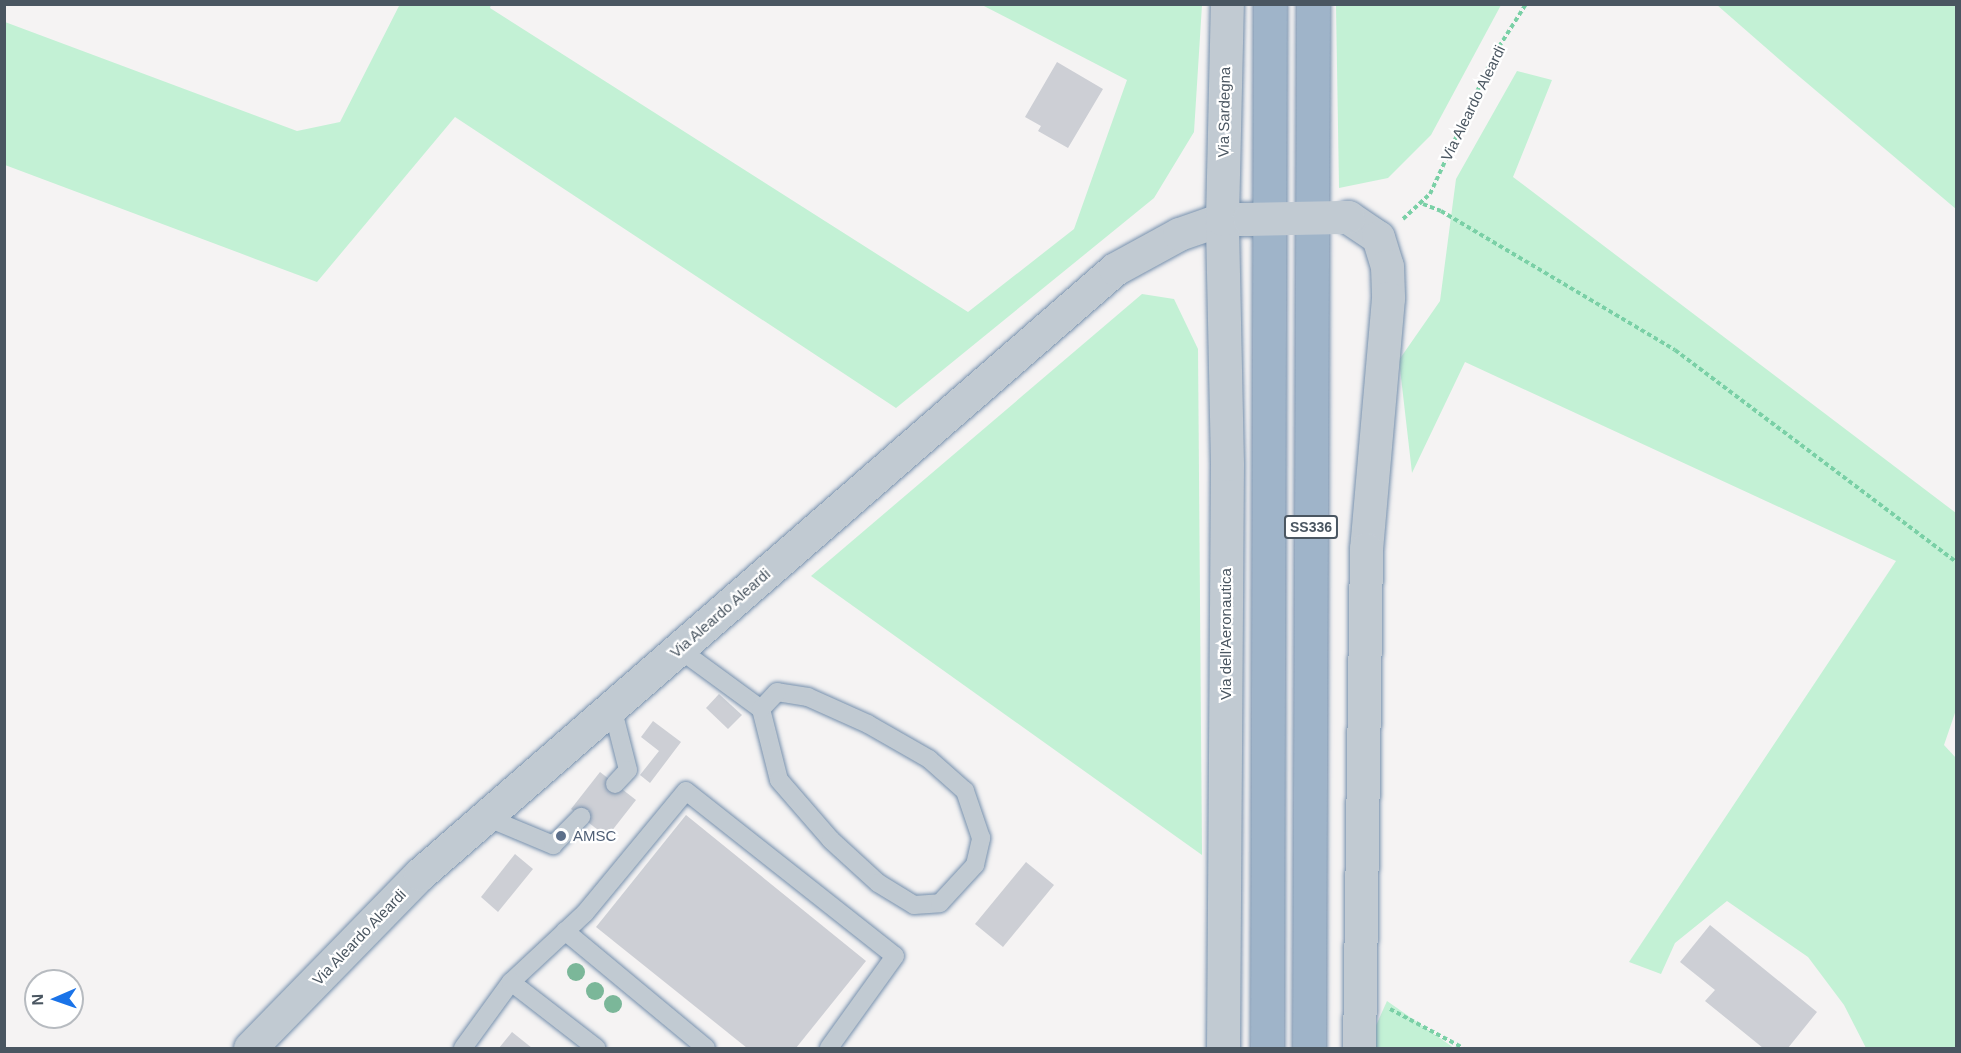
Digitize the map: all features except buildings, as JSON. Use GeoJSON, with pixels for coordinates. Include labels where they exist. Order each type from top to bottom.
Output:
{"type":"FeatureCollection","features":[{"type":"Feature","properties":{"kind":"highway","name":"SS336"},"geometry":{"type":"LineString","coordinates":[[1267,1048],[1270,4]]}},
{"type":"Feature","properties":{"kind":"highway","name":"SS336"},"geometry":{"type":"LineString","coordinates":[[1310,1048],[1313,4]]}},
{"type":"Feature","properties":{"kind":"street","name":"Via Sardegna"},"geometry":{"type":"LineString","coordinates":[[1227,4],[1235,219]]}},
{"type":"Feature","properties":{"kind":"street","name":"Via Aleardo Aleardi"},"geometry":{"type":"LineString","coordinates":[[250,1048],[420,874],[1115,269],[1179,234],[1235,219],[1348,217],[1378,237],[1387,266],[1388,298],[1366,549],[1359,993]]}},
{"type":"Feature","properties":{"kind":"street","name":"Via dell'Aeronautica"},"geometry":{"type":"LineString","coordinates":[[1223,1048],[1227,464],[1235,219]]}},
{"type":"Feature","properties":{"kind":"street"},"geometry":{"type":"LineString","coordinates":[[1359,993],[1359,1048]]}},
{"type":"Feature","properties":{"kind":"lane"},"geometry":{"type":"LineString","coordinates":[[679,649],[761,709],[779,780],[831,840],[878,883],[914,905],[940,903],[975,865],[981,838],[965,791],[929,759],[868,724],[808,697],[777,692],[761,709]]}},
{"type":"Feature","properties":{"kind":"lane"},"geometry":{"type":"LineString","coordinates":[[612,707],[628,770],[615,784]]}},
{"type":"Feature","properties":{"kind":"lane"},"geometry":{"type":"LineString","coordinates":[[463,1048],[511,982],[565,931],[686,791],[895,956],[829,1048]]}},
{"type":"Feature","properties":{"kind":"lane"},"geometry":{"type":"LineString","coordinates":[[486,817],[553,845],[581,817]]}},
{"type":"Feature","properties":{"kind":"lane"},"geometry":{"type":"LineString","coordinates":[[565,931],[706,1048]]}},
{"type":"Feature","properties":{"kind":"lane"},"geometry":{"type":"LineString","coordinates":[[511,982],[596,1048]]}},
{"type":"Feature","properties":{"kind":"path","name":"Via Aleardo Aleardi"},"geometry":{"type":"LineString","coordinates":[[1526,4],[1496,53],[1423,204],[1441,211],[1675,350],[1956,562]]}},
{"type":"Feature","properties":{"kind":"path"},"geometry":{"type":"LineString","coordinates":[[1359,993],[1463,1048]]}},
{"type":"Feature","properties":{"kind":"green space"},"geometry":{"type":"Polygon","coordinates":[[[400,4],[491,5],[490,8],[968,312],[1074,229],[1127,80],[982,5],[1202,5],[1194,132],[1154,198],[896,408],[455,117],[317,282],[5,165],[5,22],[297,131],[340,122],[400,4]]]}},
{"type":"Feature","properties":{"kind":"green space"},"geometry":{"type":"Polygon","coordinates":[[[1336,5],[1501,5],[1431,135],[1388,178],[1339,188],[1336,5]]]}},
{"type":"Feature","properties":{"kind":"green space"},"geometry":{"type":"Polygon","coordinates":[[[1717,5],[1956,5],[1956,209],[1788,67],[1717,5]]]}},
{"type":"Feature","properties":{"kind":"green space"},"geometry":{"type":"Polygon","coordinates":[[[1517,71],[1552,80],[1513,177],[1956,513],[1956,710],[1944,745],[1956,758],[1956,1048],[1866,1048],[1844,1005],[1808,957],[1727,901],[1675,943],[1661,974],[1629,962],[1896,561],[1465,362],[1412,473],[1399,360],[1440,301],[1456,179],[1517,71]]]}},
{"type":"Feature","properties":{"kind":"green space"},"geometry":{"type":"Polygon","coordinates":[[[1142,294],[1174,299],[1198,349],[1202,855],[811,576],[1142,294]]]}},
{"type":"Feature","properties":{"kind":"green space"},"geometry":{"type":"Polygon","coordinates":[[[1387,1001],[1454,1048],[1370,1048],[1370,1039],[1387,1001]]]}},
{"type":"Feature","properties":{"kind":"place","name":"AMSC"},"geometry":{"type":"Point","coordinates":[561,836]}}]}
